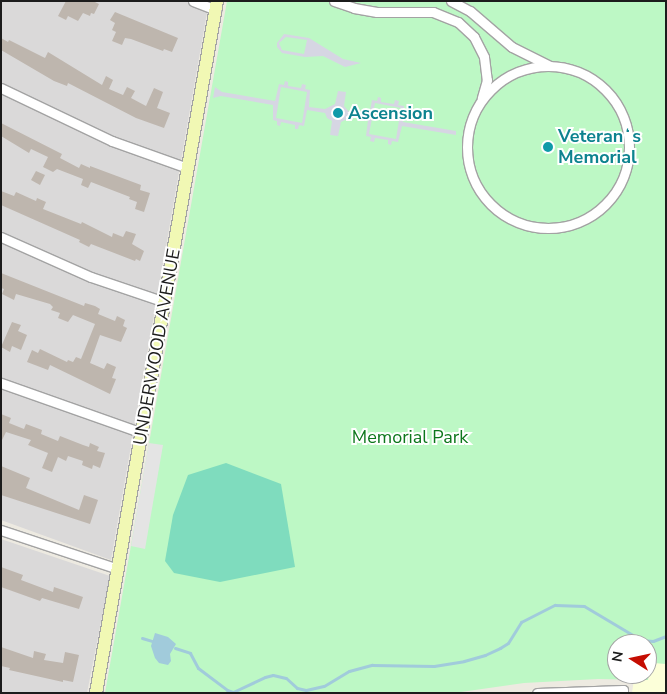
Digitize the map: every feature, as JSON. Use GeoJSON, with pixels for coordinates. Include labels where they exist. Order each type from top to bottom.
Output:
{"type":"FeatureCollection","features":[{"type":"Feature","properties":{"kind":"main road","name":"UNDERWOOD AVENUE"},"geometry":{"type":"LineString","coordinates":[[96,693],[216,5]]}},
{"type":"Feature","properties":{"kind":"street"},"geometry":{"type":"LineString","coordinates":[[193,1],[216,5]]}},
{"type":"Feature","properties":{"kind":"street"},"geometry":{"type":"LineString","coordinates":[[334,1],[354,8],[377,12],[433,12],[458,22],[474,37],[484,57],[487,80],[481,103],[471,125],[468,152],[474,178],[488,201],[502,214],[514,221],[534,227],[560,228],[586,219],[611,198],[622,181],[629,155],[627,128],[616,104],[598,84],[575,71],[553,66],[512,48],[470,11],[452,1]]}},
{"type":"Feature","properties":{"kind":"street"},"geometry":{"type":"LineString","coordinates":[[481,103],[494,87],[509,76],[536,67],[553,66]]}},
{"type":"Feature","properties":{"kind":"street"},"geometry":{"type":"LineString","coordinates":[[1,88],[112,141],[188,168]]}},
{"type":"Feature","properties":{"kind":"street"},"geometry":{"type":"LineString","coordinates":[[1,237],[91,277],[165,302]]}},
{"type":"Feature","properties":{"kind":"street"},"geometry":{"type":"LineString","coordinates":[[1,383],[142,433]]}},
{"type":"Feature","properties":{"kind":"street"},"geometry":{"type":"LineString","coordinates":[[1,530],[118,569]]}},
{"type":"Feature","properties":{"kind":"street"},"geometry":{"type":"LineString","coordinates":[[537,693],[623,691]]}},
{"type":"Feature","properties":{"kind":"shaded area"},"geometry":{"type":"Polygon","coordinates":[[[1,1],[209,1],[111,560],[1,520],[1,1]]]}},
{"type":"Feature","properties":{"kind":"shaded area"},"geometry":{"type":"Polygon","coordinates":[[[284,34],[309,38],[343,59],[361,63],[345,67],[323,56],[305,57],[282,53],[277,47],[277,43],[284,34]],[[286,37],[279,43],[282,50],[304,54],[307,40],[286,37]]]}},
{"type":"Feature","properties":{"kind":"shaded area"},"geometry":{"type":"Polygon","coordinates":[[[285,81],[288,82],[288,86],[301,88],[302,84],[306,85],[305,89],[310,90],[309,107],[325,109],[335,104],[338,91],[346,92],[344,106],[351,114],[369,116],[372,100],[377,101],[378,97],[381,98],[381,102],[394,104],[395,100],[399,101],[398,105],[404,106],[403,122],[456,131],[456,135],[402,126],[398,142],[392,141],[391,145],[388,144],[388,140],[375,138],[374,142],[370,141],[371,137],[366,136],[368,120],[351,117],[341,122],[338,136],[330,135],[332,121],[327,118],[325,113],[307,110],[304,126],[299,125],[298,129],[295,129],[295,125],[281,122],[280,126],[277,125],[277,121],[273,120],[273,105],[221,96],[213,98],[215,87],[222,92],[275,101],[279,84],[284,85],[285,81]],[[281,87],[276,118],[302,123],[307,92],[281,87]],[[375,103],[369,134],[396,139],[401,108],[375,103]]]}},
{"type":"Feature","properties":{"kind":"shaded area"},"geometry":{"type":"Polygon","coordinates":[[[149,443],[163,445],[145,549],[131,546],[149,443]]]}},
{"type":"Feature","properties":{"kind":"shaded area"},"geometry":{"type":"Polygon","coordinates":[[[1,539],[110,576],[87,693],[1,693],[1,539]]]}},
{"type":"Feature","properties":{"kind":"shaded area"},"geometry":{"type":"Polygon","coordinates":[[[657,662],[666,664],[666,693],[632,693],[633,684],[657,684],[657,662]]]}},
{"type":"Feature","properties":{"kind":"green space","name":"Memorial Park"},"geometry":{"type":"Polygon","coordinates":[[[227,1],[666,1],[666,664],[657,663],[657,634],[607,634],[607,679],[524,683],[454,693],[105,693],[227,1]]]}},
{"type":"Feature","properties":{"kind":"green space"},"geometry":{"type":"Polygon","coordinates":[[[226,463],[281,484],[295,567],[220,582],[174,573],[165,561],[173,515],[188,475],[226,463]]]}},
{"type":"Feature","properties":{"kind":"water"},"geometry":{"type":"Polygon","coordinates":[[[155,633],[168,637],[176,644],[170,654],[171,661],[168,665],[159,663],[155,658],[151,646],[155,633]]]}},
{"type":"Feature","properties":{"kind":"building"},"geometry":{"type":"Polygon","coordinates":[[[66,1],[93,1],[99,4],[94,14],[91,13],[90,16],[83,13],[78,21],[68,16],[66,20],[58,16],[66,1]]]}},
{"type":"Feature","properties":{"kind":"building"},"geometry":{"type":"Polygon","coordinates":[[[115,12],[178,38],[172,52],[164,49],[163,51],[131,39],[125,38],[122,45],[112,41],[116,32],[112,30],[115,23],[110,20],[115,12]]]}},
{"type":"Feature","properties":{"kind":"building"},"geometry":{"type":"Polygon","coordinates":[[[1,38],[45,58],[48,52],[102,85],[106,76],[113,80],[109,89],[123,95],[127,87],[135,91],[131,98],[146,106],[154,88],[163,92],[157,108],[170,113],[164,128],[136,118],[68,83],[67,86],[54,81],[1,50],[1,38]]]}},
{"type":"Feature","properties":{"kind":"building"},"geometry":{"type":"Polygon","coordinates":[[[1,123],[62,154],[60,158],[79,168],[81,164],[90,168],[90,166],[141,185],[140,190],[150,193],[144,212],[135,209],[137,202],[129,199],[130,197],[91,182],[88,188],[81,185],[83,179],[57,169],[53,172],[43,167],[48,157],[31,149],[29,153],[1,136],[1,123]]]}},
{"type":"Feature","properties":{"kind":"building"},"geometry":{"type":"Polygon","coordinates":[[[36,171],[45,175],[40,185],[31,180],[36,171]]]}},
{"type":"Feature","properties":{"kind":"building"},"geometry":{"type":"Polygon","coordinates":[[[1,191],[14,196],[16,192],[36,201],[37,198],[46,202],[43,209],[81,224],[82,222],[112,237],[113,233],[123,237],[126,231],[136,234],[132,244],[144,251],[140,261],[136,259],[135,261],[91,244],[89,247],[79,242],[80,240],[1,205],[1,191]]]}},
{"type":"Feature","properties":{"kind":"building"},"geometry":{"type":"Polygon","coordinates":[[[1,273],[84,306],[85,303],[95,306],[100,309],[98,314],[115,321],[117,316],[125,320],[123,326],[127,328],[121,342],[100,335],[90,363],[104,369],[107,363],[116,367],[112,378],[116,379],[110,394],[50,365],[48,370],[27,362],[32,350],[38,353],[40,349],[67,362],[68,360],[73,362],[76,357],[81,359],[95,324],[73,315],[68,322],[58,318],[60,313],[51,310],[53,307],[50,304],[16,294],[14,300],[2,294],[4,289],[1,288],[1,273]]]}},
{"type":"Feature","properties":{"kind":"building"},"geometry":{"type":"Polygon","coordinates":[[[12,322],[21,325],[18,331],[27,335],[21,350],[12,346],[10,352],[1,347],[12,322]]]}},
{"type":"Feature","properties":{"kind":"building"},"geometry":{"type":"Polygon","coordinates":[[[1,414],[11,418],[9,423],[24,429],[26,424],[42,430],[41,434],[58,441],[60,436],[89,447],[90,443],[99,447],[97,451],[105,453],[100,468],[93,465],[92,469],[82,465],[83,461],[68,456],[66,461],[58,457],[52,472],[42,468],[48,453],[28,445],[31,440],[6,432],[1,442],[1,414]]]}},
{"type":"Feature","properties":{"kind":"building"},"geometry":{"type":"Polygon","coordinates":[[[1,466],[30,478],[26,488],[79,510],[84,495],[98,500],[90,524],[1,495],[1,466]]]}},
{"type":"Feature","properties":{"kind":"building"},"geometry":{"type":"Polygon","coordinates":[[[1,567],[23,575],[21,580],[53,592],[54,587],[83,597],[79,609],[42,598],[40,601],[1,587],[1,567]]]}},
{"type":"Feature","properties":{"kind":"building"},"geometry":{"type":"Polygon","coordinates":[[[1,647],[33,658],[34,651],[46,654],[44,660],[63,663],[65,652],[79,655],[73,682],[63,680],[63,682],[9,670],[10,668],[1,666],[1,647]]]}},
{"type":"Feature","properties":{"kind":"waterway"},"geometry":{"type":"LineString","coordinates":[[175,648],[190,653],[198,668],[227,690],[233,692],[273,675],[286,678],[297,688],[306,690],[324,686],[349,671],[372,665],[434,666],[464,661],[500,648],[508,643],[521,622],[555,605],[584,606],[641,640],[653,641],[666,636]]}},
{"type":"Feature","properties":{"kind":"waterway"},"geometry":{"type":"LineString","coordinates":[[142,638],[152,641]]}},
{"type":"Feature","properties":{"kind":"place","name":"Ascension"},"geometry":{"type":"Point","coordinates":[338,113]}},
{"type":"Feature","properties":{"kind":"place","name":"Veteranʻs Memorial"},"geometry":{"type":"Point","coordinates":[548,147]}}]}
